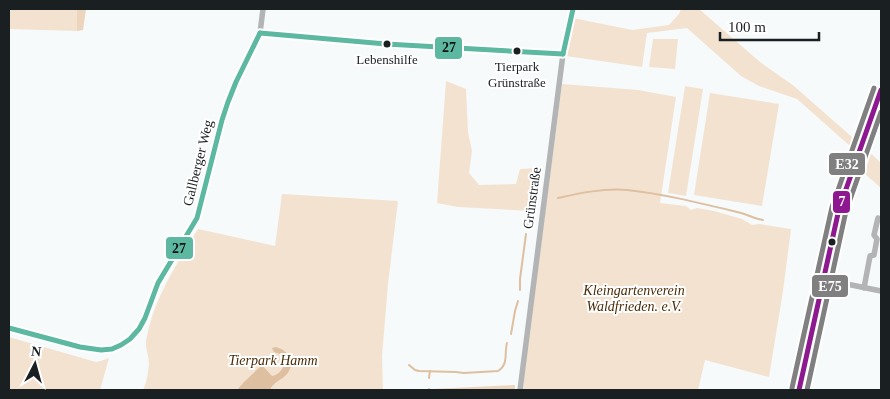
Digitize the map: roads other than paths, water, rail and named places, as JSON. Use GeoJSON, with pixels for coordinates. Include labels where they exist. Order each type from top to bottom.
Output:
{"type":"FeatureCollection","features":[{"type":"Feature","properties":{"kind":"street","name":"Gallberger Weg"},"geometry":{"type":"LineString","coordinates":[[9,328],[93,350],[113,349],[127,342],[135,335],[142,324],[158,283],[197,218],[222,120],[236,82],[260,33],[263,9]]}},
{"type":"Feature","properties":{"kind":"street","name":"Grünstraße"},"geometry":{"type":"LineString","coordinates":[[520,390],[563,54],[568,23],[573,9]]}},
{"type":"Feature","properties":{"kind":"street"},"geometry":{"type":"LineString","coordinates":[[260,33],[386,44],[563,54]]}},
{"type":"Feature","properties":{"kind":"street"},"geometry":{"type":"LineString","coordinates":[[799,390],[834,227],[842,199],[881,90]]}},
{"type":"Feature","properties":{"kind":"street"},"geometry":{"type":"LineString","coordinates":[[864,288],[870,256],[874,255],[877,239],[874,236],[878,218]]}},
{"type":"Feature","properties":{"kind":"street"},"geometry":{"type":"LineString","coordinates":[[822,279],[881,291]]}},
{"type":"Feature","properties":{"kind":"waterway"},"geometry":{"type":"LineString","coordinates":[[558,198],[601,190],[627,190],[684,200],[763,220]]}},
{"type":"Feature","properties":{"kind":"waterway"},"geometry":{"type":"LineString","coordinates":[[531,213],[534,205]]}},
{"type":"Feature","properties":{"kind":"waterway"},"geometry":{"type":"LineString","coordinates":[[527,228],[529,219]]}},
{"type":"Feature","properties":{"kind":"waterway"},"geometry":{"type":"LineString","coordinates":[[520,290],[526,234]]}},
{"type":"Feature","properties":{"kind":"waterway"},"geometry":{"type":"LineString","coordinates":[[511,334],[518,301]]}},
{"type":"Feature","properties":{"kind":"waterway"},"geometry":{"type":"LineString","coordinates":[[409,365],[419,371],[464,373],[498,371],[505,362],[507,343]]}},
{"type":"Feature","properties":{"kind":"waterway"},"geometry":{"type":"LineString","coordinates":[[429,378],[430,371]]}},
{"type":"Feature","properties":{"kind":"place","name":"Lebenshilfe"},"geometry":{"type":"Point","coordinates":[387,44]}},
{"type":"Feature","properties":{"kind":"place","name":"Tierpark Grünstraße"},"geometry":{"type":"Point","coordinates":[517,51]}},
{"type":"Feature","properties":{"kind":"park label","name":"Kleingartenverein Waldfrieden. e.V."},"geometry":{"type":"Point","coordinates":[634,298]}},
{"type":"Feature","properties":{"kind":"park label","name":"Tierpark Hamm"},"geometry":{"type":"Point","coordinates":[273,360]}}]}
